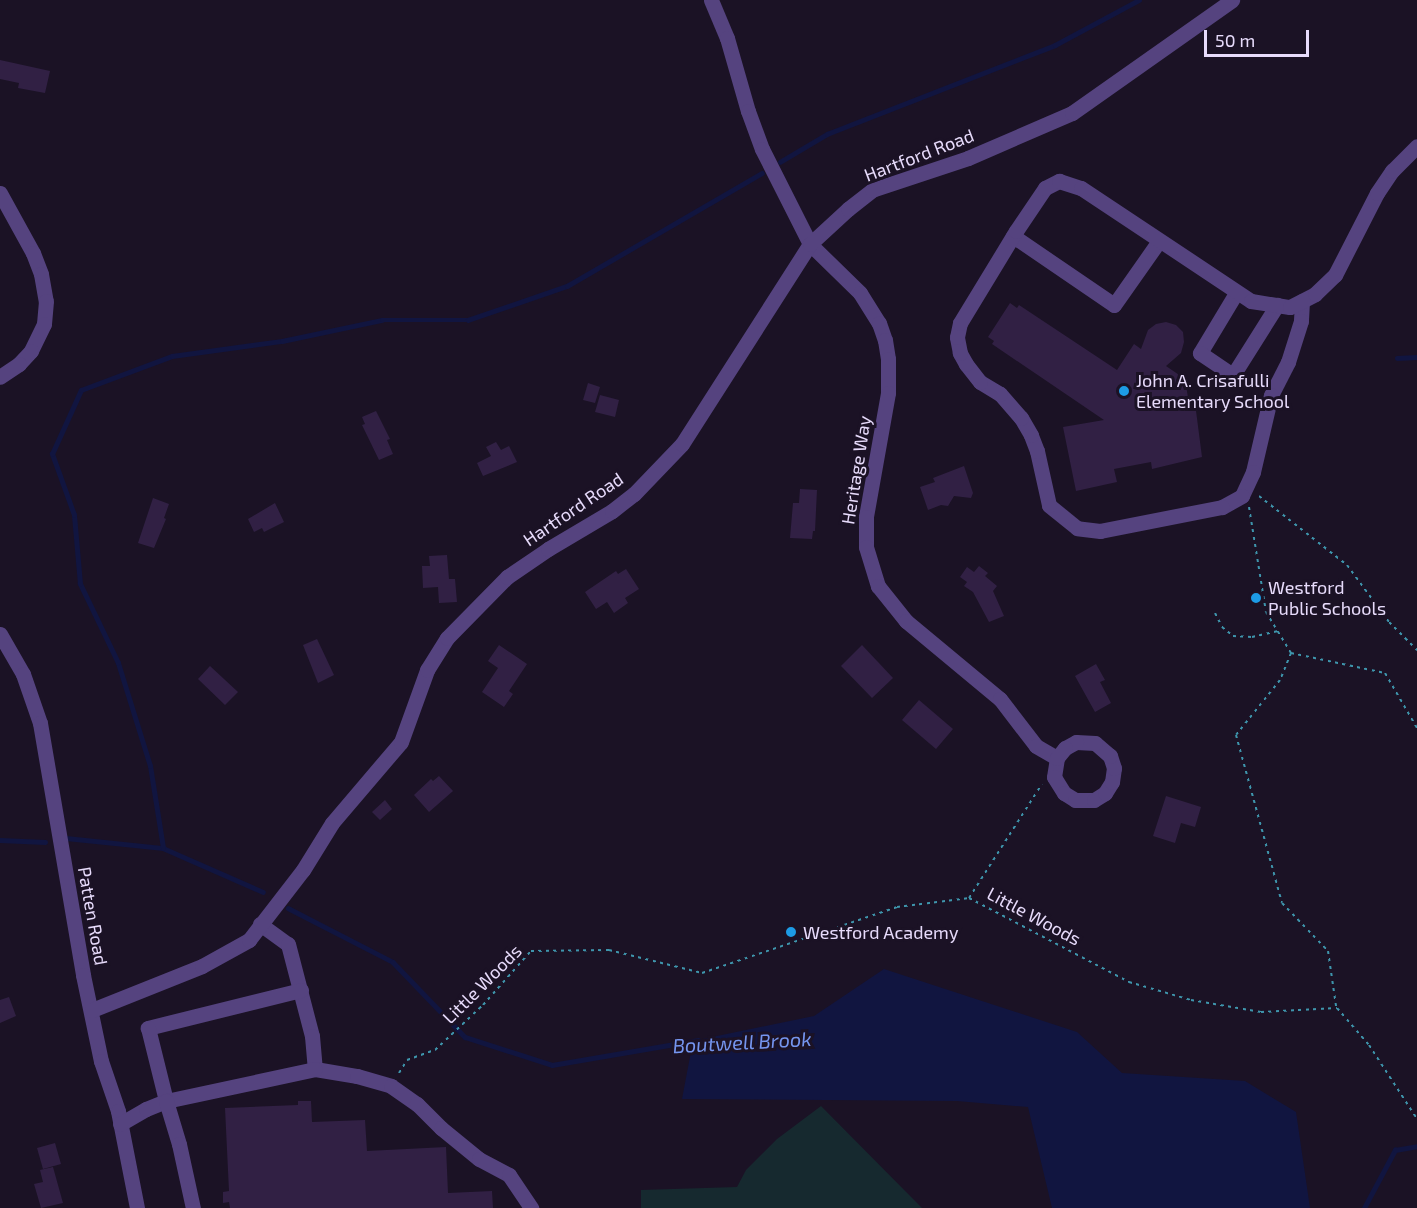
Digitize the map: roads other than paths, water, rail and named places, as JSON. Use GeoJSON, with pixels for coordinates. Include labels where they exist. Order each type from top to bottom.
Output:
{"type":"FeatureCollection","features":[{"type":"Feature","properties":{"kind":"street","name":"Heritage Way"},"geometry":{"type":"LineString","coordinates":[[711,0],[727,38],[762,149],[810,244],[860,293],[879,323],[885,340],[888,359],[888,393],[866,517],[866,547],[878,586],[906,621],[1000,699],[1036,746],[1056,761]]}},
{"type":"Feature","properties":{"kind":"street","name":"Hartford Road"},"geometry":{"type":"LineString","coordinates":[[92,1010],[171,979],[249,940],[303,870],[333,823],[401,742],[427,670],[447,638],[507,577],[548,549],[612,511],[634,494],[682,444],[810,244],[872,190],[968,158],[1072,113],[1232,0]]}},
{"type":"Feature","properties":{"kind":"street"},"geometry":{"type":"LineString","coordinates":[[1302,301],[1301,321],[1288,362],[1271,395],[1253,472],[1242,496],[1222,507],[1100,531],[1077,528],[1049,505],[1031,435],[1021,418],[1000,394],[980,382],[966,364],[960,353],[957,337],[960,322],[1013,236],[1045,188],[1059,181],[1081,188],[1236,293],[1251,301],[1290,307],[1315,294],[1335,275],[1377,193],[1398,165],[1417,146]]}},
{"type":"Feature","properties":{"kind":"street"},"geometry":{"type":"LineString","coordinates":[[0,193],[33,253],[41,274],[46,301],[44,324],[31,351],[19,364],[0,377]]}},
{"type":"Feature","properties":{"kind":"street"},"geometry":{"type":"LineString","coordinates":[[1013,236],[1114,306],[1159,241]]}},
{"type":"Feature","properties":{"kind":"street"},"geometry":{"type":"LineString","coordinates":[[1236,293],[1200,353],[1233,375],[1277,305]]}},
{"type":"Feature","properties":{"kind":"street","name":"Patten Road"},"geometry":{"type":"LineString","coordinates":[[0,634],[23,674],[40,723],[58,817],[75,932],[101,1061],[120,1124],[137,1208]]}},
{"type":"Feature","properties":{"kind":"street"},"geometry":{"type":"LineString","coordinates":[[260,924],[288,944],[302,990],[312,1036],[315,1069]]}},
{"type":"Feature","properties":{"kind":"street"},"geometry":{"type":"LineString","coordinates":[[193,1208],[179,1144],[148,1028],[302,990]]}},
{"type":"Feature","properties":{"kind":"street"},"geometry":{"type":"LineString","coordinates":[[120,1124],[166,1101],[315,1069],[357,1076],[392,1086],[417,1104],[441,1128],[479,1159],[509,1175],[531,1208]]}},
{"type":"Feature","properties":{"kind":"water"},"geometry":{"type":"Polygon","coordinates":[[[884,969],[1077,1032],[1122,1073],[1245,1081],[1296,1112],[1310,1208],[1052,1208],[1028,1107],[957,1101],[682,1099],[693,1041],[814,1016],[884,969]]]}},
{"type":"Feature","properties":{"kind":"waterway"},"geometry":{"type":"LineString","coordinates":[[780,162],[827,134],[1055,45],[1139,0]]}},
{"type":"Feature","properties":{"kind":"waterway"},"geometry":{"type":"LineString","coordinates":[[163,848],[150,766],[118,663],[80,584],[74,515],[52,454],[81,390],[172,356],[282,341],[382,320],[468,320],[567,286],[762,173]]}},
{"type":"Feature","properties":{"kind":"waterway"},"geometry":{"type":"LineString","coordinates":[[1397,358],[1417,357]]}},
{"type":"Feature","properties":{"kind":"waterway","name":"Boutwell Brook"},"geometry":{"type":"LineString","coordinates":[[66,838],[163,848],[263,892]]}},
{"type":"Feature","properties":{"kind":"waterway","name":"Boutwell Brook"},"geometry":{"type":"LineString","coordinates":[[0,840],[45,842]]}},
{"type":"Feature","properties":{"kind":"waterway","name":"Boutwell Brook"},"geometry":{"type":"LineString","coordinates":[[288,908],[393,962],[465,1037],[552,1065],[698,1040]]}},
{"type":"Feature","properties":{"kind":"waterway","name":"Boutwell Brook"},"geometry":{"type":"LineString","coordinates":[[1364,1208],[1395,1150],[1417,1146]]}},
{"type":"Feature","properties":{"kind":"place","name":"John A. Crisafulli Elementary School"},"geometry":{"type":"Point","coordinates":[1124,391]}},
{"type":"Feature","properties":{"kind":"place","name":"Westford Public Schools"},"geometry":{"type":"Point","coordinates":[1256,598]}},
{"type":"Feature","properties":{"kind":"place","name":"Westford Academy"},"geometry":{"type":"Point","coordinates":[791,932]}}]}
